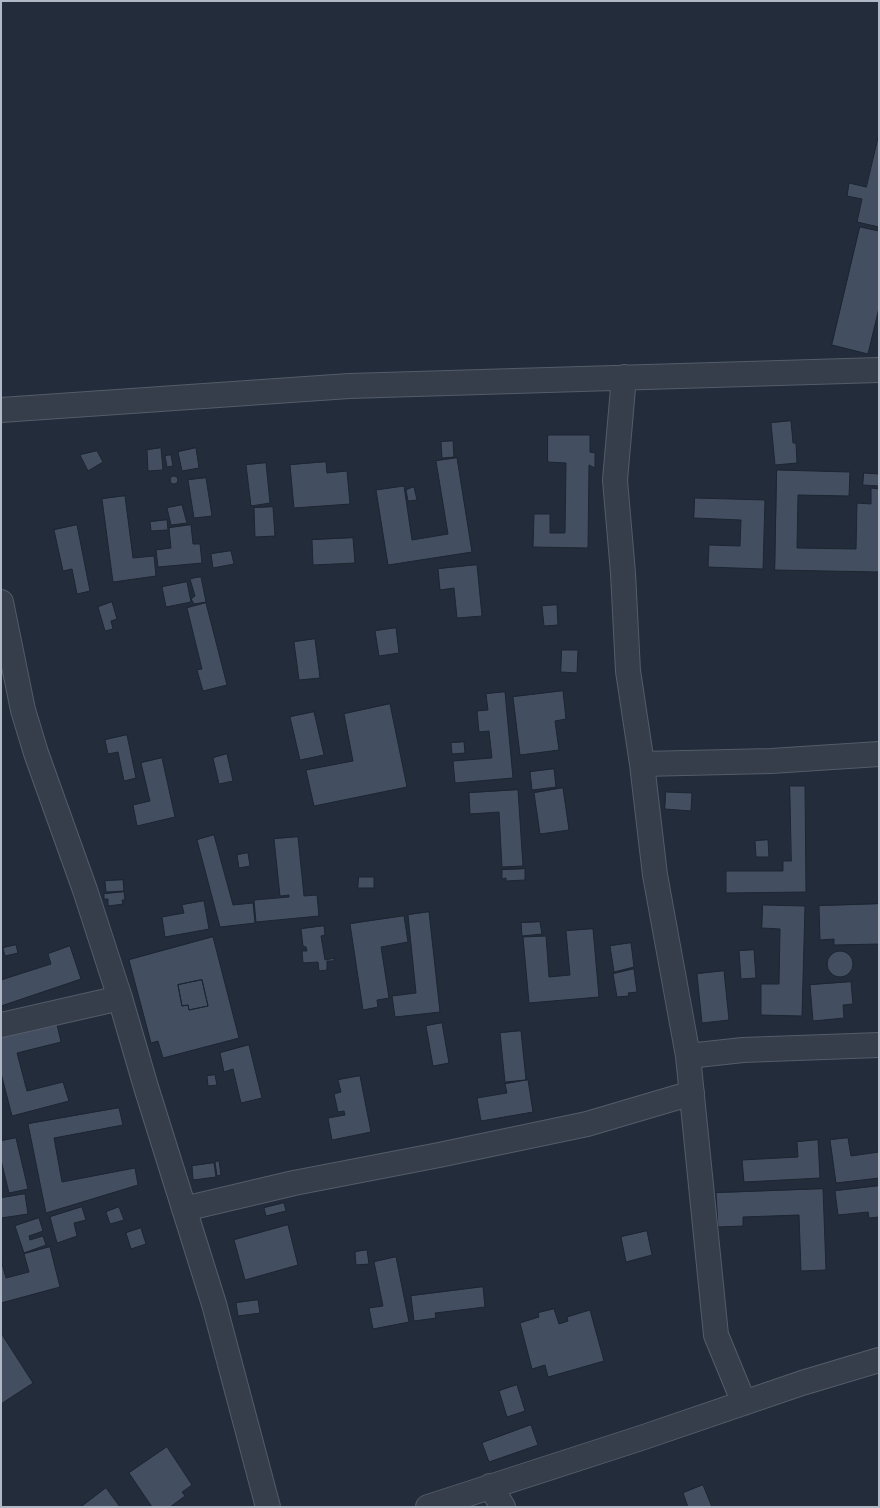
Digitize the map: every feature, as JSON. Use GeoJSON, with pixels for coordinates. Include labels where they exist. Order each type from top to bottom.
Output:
{"type":"FeatureCollection","features":[{"type":"Feature","properties":{"kind":"street"},"geometry":{"type":"LineString","coordinates":[[1,410],[349,386],[879,370]]}},
{"type":"Feature","properties":{"kind":"street"},"geometry":{"type":"LineString","coordinates":[[624,377],[615,480],[623,573],[628,672],[642,764],[655,875],[688,1056],[716,1335],[744,1403]]}},
{"type":"Feature","properties":{"kind":"street"},"geometry":{"type":"LineString","coordinates":[[1,602],[23,710],[36,753],[86,890],[120,998],[214,1304],[268,1507]]}},
{"type":"Feature","properties":{"kind":"street"},"geometry":{"type":"LineString","coordinates":[[642,764],[772,761],[879,754]]}},
{"type":"Feature","properties":{"kind":"street"},"geometry":{"type":"LineString","coordinates":[[1,1024],[120,998]]}},
{"type":"Feature","properties":{"kind":"street"},"geometry":{"type":"LineString","coordinates":[[688,1056],[743,1050],[879,1046]]}},
{"type":"Feature","properties":{"kind":"street"},"geometry":{"type":"LineString","coordinates":[[184,1209],[294,1183],[587,1124],[692,1093]]}},
{"type":"Feature","properties":{"kind":"street"},"geometry":{"type":"LineString","coordinates":[[428,1507],[879,1360]]}},
{"type":"Feature","properties":{"kind":"street"},"geometry":{"type":"LineString","coordinates":[[490,1486],[502,1507]]}},
{"type":"Feature","properties":{"kind":"building"},"geometry":{"type":"Polygon","coordinates":[[[879,134],[879,227],[857,222],[862,199],[847,196],[849,183],[866,187],[879,134]]]}},
{"type":"Feature","properties":{"kind":"building"},"geometry":{"type":"Polygon","coordinates":[[[860,227],[879,231],[879,308],[868,354],[832,345],[860,227]]]}},
{"type":"Feature","properties":{"kind":"building"},"geometry":{"type":"Polygon","coordinates":[[[791,421],[793,443],[796,443],[797,463],[775,465],[771,423],[791,421]]]}},
{"type":"Feature","properties":{"kind":"building"},"geometry":{"type":"Polygon","coordinates":[[[548,435],[590,435],[590,452],[595,453],[595,468],[589,465],[588,548],[533,547],[534,514],[550,514],[550,533],[565,533],[566,463],[548,462],[548,435]]]}},
{"type":"Feature","properties":{"kind":"building"},"geometry":{"type":"Polygon","coordinates":[[[453,441],[454,457],[442,458],[441,442],[453,441]]]}},
{"type":"Feature","properties":{"kind":"building"},"geometry":{"type":"Polygon","coordinates":[[[161,448],[163,470],[148,471],[147,450],[161,448]]]}},
{"type":"Feature","properties":{"kind":"building"},"geometry":{"type":"Polygon","coordinates":[[[196,448],[199,468],[182,471],[178,452],[196,448]]]}},
{"type":"Feature","properties":{"kind":"building"},"geometry":{"type":"Polygon","coordinates":[[[97,451],[103,462],[88,471],[80,455],[97,451]]]}},
{"type":"Feature","properties":{"kind":"building"},"geometry":{"type":"Polygon","coordinates":[[[171,455],[173,466],[167,467],[165,456],[171,455]]]}},
{"type":"Feature","properties":{"kind":"building"},"geometry":{"type":"Polygon","coordinates":[[[457,458],[472,552],[388,565],[376,490],[404,486],[412,540],[448,534],[436,461],[457,458]]]}},
{"type":"Feature","properties":{"kind":"building"},"geometry":{"type":"Polygon","coordinates":[[[326,462],[327,473],[347,471],[350,504],[294,508],[290,465],[326,462]]]}},
{"type":"Feature","properties":{"kind":"building"},"geometry":{"type":"Polygon","coordinates":[[[266,463],[270,503],[251,506],[246,465],[266,463]]]}},
{"type":"Feature","properties":{"kind":"building"},"geometry":{"type":"Polygon","coordinates":[[[777,470],[850,472],[849,496],[798,495],[797,548],[856,549],[857,503],[871,504],[871,488],[879,489],[879,572],[775,570],[777,470]]]}},
{"type":"Feature","properties":{"kind":"building"},"geometry":{"type":"Polygon","coordinates":[[[864,473],[879,474],[879,486],[863,485],[864,473]]]}},
{"type":"Feature","properties":{"kind":"building"},"geometry":{"type":"Polygon","coordinates":[[[174,476],[178,480],[174,484],[170,480],[174,476]]]}},
{"type":"Feature","properties":{"kind":"building"},"geometry":{"type":"Polygon","coordinates":[[[206,478],[212,516],[194,518],[188,480],[206,478]]]}},
{"type":"Feature","properties":{"kind":"building"},"geometry":{"type":"Polygon","coordinates":[[[414,487],[417,500],[408,501],[406,490],[414,487]]]}},
{"type":"Feature","properties":{"kind":"building"},"geometry":{"type":"Polygon","coordinates":[[[125,496],[133,558],[154,556],[156,576],[113,582],[102,499],[125,496]]]}},
{"type":"Feature","properties":{"kind":"building"},"geometry":{"type":"Polygon","coordinates":[[[695,498],[765,500],[763,569],[708,567],[709,545],[740,546],[741,520],[694,518],[695,498]]]}},
{"type":"Feature","properties":{"kind":"building"},"geometry":{"type":"Polygon","coordinates":[[[182,505],[187,523],[171,525],[167,508],[182,505]]]}},
{"type":"Feature","properties":{"kind":"building"},"geometry":{"type":"Polygon","coordinates":[[[273,507],[275,536],[255,537],[254,508],[273,507]]]}},
{"type":"Feature","properties":{"kind":"building"},"geometry":{"type":"Polygon","coordinates":[[[167,520],[168,530],[151,531],[150,522],[167,520]]]}},
{"type":"Feature","properties":{"kind":"building"},"geometry":{"type":"Polygon","coordinates":[[[77,525],[90,591],[77,594],[72,569],[63,571],[54,530],[77,525]]]}},
{"type":"Feature","properties":{"kind":"building"},"geometry":{"type":"Polygon","coordinates":[[[191,525],[193,544],[200,544],[202,563],[158,567],[156,550],[171,548],[169,528],[191,525]]]}},
{"type":"Feature","properties":{"kind":"building"},"geometry":{"type":"Polygon","coordinates":[[[353,538],[355,563],[313,565],[312,540],[353,538]]]}},
{"type":"Feature","properties":{"kind":"building"},"geometry":{"type":"Polygon","coordinates":[[[231,551],[234,564],[213,568],[211,554],[231,551]]]}},
{"type":"Feature","properties":{"kind":"building"},"geometry":{"type":"Polygon","coordinates":[[[477,565],[482,616],[457,618],[454,588],[440,590],[438,569],[477,565]]]}},
{"type":"Feature","properties":{"kind":"building"},"geometry":{"type":"Polygon","coordinates":[[[201,577],[206,602],[194,604],[191,599],[195,596],[190,579],[201,577]]]}},
{"type":"Feature","properties":{"kind":"building"},"geometry":{"type":"Polygon","coordinates":[[[187,582],[191,602],[166,607],[162,587],[187,582]]]}},
{"type":"Feature","properties":{"kind":"building"},"geometry":{"type":"Polygon","coordinates":[[[112,602],[117,619],[111,621],[113,629],[105,631],[98,607],[112,602]]]}},
{"type":"Feature","properties":{"kind":"building"},"geometry":{"type":"Polygon","coordinates":[[[206,603],[227,685],[203,691],[197,670],[202,669],[187,608],[206,603]]]}},
{"type":"Feature","properties":{"kind":"building"},"geometry":{"type":"Polygon","coordinates":[[[557,605],[558,625],[544,626],[542,606],[557,605]]]}},
{"type":"Feature","properties":{"kind":"building"},"geometry":{"type":"Polygon","coordinates":[[[396,628],[399,653],[379,656],[375,631],[396,628]]]}},
{"type":"Feature","properties":{"kind":"building"},"geometry":{"type":"Polygon","coordinates":[[[315,639],[320,678],[299,680],[294,642],[315,639]]]}},
{"type":"Feature","properties":{"kind":"building"},"geometry":{"type":"Polygon","coordinates":[[[562,650],[578,650],[577,673],[561,672],[562,650]]]}},
{"type":"Feature","properties":{"kind":"building"},"geometry":{"type":"Polygon","coordinates":[[[563,691],[566,719],[555,721],[559,750],[520,755],[513,697],[563,691]]]}},
{"type":"Feature","properties":{"kind":"building"},"geometry":{"type":"Polygon","coordinates":[[[505,692],[513,778],[455,783],[453,761],[492,758],[489,731],[479,732],[477,711],[488,710],[486,694],[505,692]]]}},
{"type":"Feature","properties":{"kind":"building"},"geometry":{"type":"Polygon","coordinates":[[[390,704],[407,787],[314,806],[306,770],[353,761],[344,714],[390,704]]]}},
{"type":"Feature","properties":{"kind":"building"},"geometry":{"type":"Polygon","coordinates":[[[314,712],[324,755],[300,760],[290,717],[314,712]]]}},
{"type":"Feature","properties":{"kind":"building"},"geometry":{"type":"Polygon","coordinates":[[[127,735],[136,778],[124,781],[118,752],[108,754],[105,740],[127,735]]]}},
{"type":"Feature","properties":{"kind":"building"},"geometry":{"type":"Polygon","coordinates":[[[464,742],[465,753],[452,754],[451,743],[464,742]]]}},
{"type":"Feature","properties":{"kind":"building"},"geometry":{"type":"Polygon","coordinates":[[[227,754],[233,781],[219,784],[213,758],[227,754]]]}},
{"type":"Feature","properties":{"kind":"building"},"geometry":{"type":"Polygon","coordinates":[[[162,758],[175,817],[137,826],[133,805],[150,801],[141,763],[162,758]]]}},
{"type":"Feature","properties":{"kind":"building"},"geometry":{"type":"Polygon","coordinates":[[[554,769],[556,787],[532,790],[530,772],[554,769]]]}},
{"type":"Feature","properties":{"kind":"building"},"geometry":{"type":"Polygon","coordinates":[[[790,786],[805,786],[806,892],[726,893],[726,871],[783,871],[783,861],[791,861],[790,786]]]}},
{"type":"Feature","properties":{"kind":"building"},"geometry":{"type":"Polygon","coordinates":[[[563,788],[569,830],[540,834],[534,793],[563,788]]]}},
{"type":"Feature","properties":{"kind":"building"},"geometry":{"type":"Polygon","coordinates":[[[518,790],[523,866],[502,867],[499,812],[470,814],[469,793],[518,790]]]}},
{"type":"Feature","properties":{"kind":"building"},"geometry":{"type":"Polygon","coordinates":[[[666,792],[692,793],[691,811],[665,809],[666,792]]]}},
{"type":"Feature","properties":{"kind":"building"},"geometry":{"type":"Polygon","coordinates":[[[214,835],[233,905],[253,903],[255,923],[220,927],[197,840],[214,835]]]}},
{"type":"Feature","properties":{"kind":"building"},"geometry":{"type":"Polygon","coordinates":[[[298,837],[304,896],[317,895],[319,916],[256,922],[254,900],[289,897],[289,895],[280,896],[274,839],[298,837]]]}},
{"type":"Feature","properties":{"kind":"building"},"geometry":{"type":"Polygon","coordinates":[[[768,840],[769,857],[756,857],[755,841],[768,840]]]}},
{"type":"Feature","properties":{"kind":"building"},"geometry":{"type":"Polygon","coordinates":[[[248,853],[250,866],[239,868],[237,855],[248,853]]]}},
{"type":"Feature","properties":{"kind":"building"},"geometry":{"type":"Polygon","coordinates":[[[525,869],[525,880],[506,881],[506,878],[502,879],[502,870],[525,869]]]}},
{"type":"Feature","properties":{"kind":"building"},"geometry":{"type":"Polygon","coordinates":[[[359,877],[374,877],[374,888],[358,888],[359,877]]]}},
{"type":"Feature","properties":{"kind":"building"},"geometry":{"type":"Polygon","coordinates":[[[123,880],[124,891],[106,892],[105,881],[123,880]]]}},
{"type":"Feature","properties":{"kind":"building"},"geometry":{"type":"Polygon","coordinates":[[[124,892],[125,900],[122,900],[123,904],[108,906],[108,899],[104,899],[104,894],[124,892]]]}},
{"type":"Feature","properties":{"kind":"building"},"geometry":{"type":"Polygon","coordinates":[[[204,901],[209,929],[165,937],[162,917],[184,913],[182,905],[204,901]]]}},
{"type":"Feature","properties":{"kind":"building"},"geometry":{"type":"Polygon","coordinates":[[[879,904],[879,944],[834,945],[834,939],[820,940],[819,906],[879,904]]]}},
{"type":"Feature","properties":{"kind":"building"},"geometry":{"type":"Polygon","coordinates":[[[763,905],[805,906],[802,1016],[761,1015],[761,984],[779,984],[780,929],[762,928],[763,905]]]}},
{"type":"Feature","properties":{"kind":"building"},"geometry":{"type":"Polygon","coordinates":[[[429,912],[440,1012],[395,1017],[392,996],[416,993],[408,915],[429,912]]]}},
{"type":"Feature","properties":{"kind":"building"},"geometry":{"type":"Polygon","coordinates":[[[404,916],[408,942],[381,947],[389,998],[377,1000],[378,1007],[363,1010],[350,924],[404,916]]]}},
{"type":"Feature","properties":{"kind":"building"},"geometry":{"type":"Polygon","coordinates":[[[540,922],[542,934],[522,936],[521,923],[540,922]]]}},
{"type":"Feature","properties":{"kind":"building"},"geometry":{"type":"Polygon","coordinates":[[[324,926],[325,935],[321,936],[325,960],[335,958],[333,961],[327,961],[327,970],[319,971],[318,962],[303,963],[302,951],[307,951],[306,947],[303,946],[301,929],[324,926]]]}},
{"type":"Feature","properties":{"kind":"building"},"geometry":{"type":"Polygon","coordinates":[[[593,929],[599,997],[529,1003],[523,937],[546,936],[549,977],[570,975],[566,931],[593,929]]]}},
{"type":"Feature","properties":{"kind":"building"},"geometry":{"type":"Polygon","coordinates":[[[213,937],[239,1038],[163,1058],[158,1041],[151,1043],[129,960],[213,937]],[[202,980],[178,985],[182,1006],[188,1005],[189,1010],[208,1006],[202,980]]]}},
{"type":"Feature","properties":{"kind":"building"},"geometry":{"type":"Polygon","coordinates":[[[631,943],[634,967],[614,972],[610,946],[631,943]]]}},
{"type":"Feature","properties":{"kind":"building"},"geometry":{"type":"Polygon","coordinates":[[[16,945],[18,953],[5,956],[3,948],[16,945]]]}},
{"type":"Feature","properties":{"kind":"building"},"geometry":{"type":"Polygon","coordinates":[[[70,946],[81,979],[1,1006],[1,980],[51,964],[48,954],[70,946]]]}},
{"type":"Feature","properties":{"kind":"building"},"geometry":{"type":"Polygon","coordinates":[[[754,950],[756,978],[741,979],[739,951],[754,950]]]}},
{"type":"Feature","properties":{"kind":"building"},"geometry":{"type":"Polygon","coordinates":[[[840,951],[849,955],[853,964],[849,973],[840,977],[831,973],[827,964],[831,955],[840,951]]]}},
{"type":"Feature","properties":{"kind":"building"},"geometry":{"type":"Polygon","coordinates":[[[634,969],[637,992],[628,993],[629,996],[617,997],[613,974],[634,969]]]}},
{"type":"Feature","properties":{"kind":"building"},"geometry":{"type":"Polygon","coordinates":[[[724,971],[729,1020],[702,1023],[697,974],[724,971]]]}},
{"type":"Feature","properties":{"kind":"building"},"geometry":{"type":"Polygon","coordinates":[[[202,980],[208,1006],[189,1010],[188,1005],[182,1006],[178,985],[202,980]]]}},
{"type":"Feature","properties":{"kind":"building"},"geometry":{"type":"Polygon","coordinates":[[[851,982],[853,1004],[843,1005],[844,1018],[813,1021],[810,985],[851,982]]]}},
{"type":"Feature","properties":{"kind":"building"},"geometry":{"type":"Polygon","coordinates":[[[56,1020],[61,1042],[17,1053],[27,1091],[63,1082],[69,1101],[12,1116],[1,1073],[1,1034],[56,1020]]]}},
{"type":"Feature","properties":{"kind":"building"},"geometry":{"type":"Polygon","coordinates":[[[442,1023],[449,1063],[433,1066],[426,1026],[442,1023]]]}},
{"type":"Feature","properties":{"kind":"building"},"geometry":{"type":"Polygon","coordinates":[[[521,1031],[526,1080],[505,1082],[500,1033],[521,1031]]]}},
{"type":"Feature","properties":{"kind":"building"},"geometry":{"type":"Polygon","coordinates":[[[249,1045],[262,1098],[241,1103],[233,1069],[224,1072],[220,1053],[249,1045]]]}},
{"type":"Feature","properties":{"kind":"building"},"geometry":{"type":"Polygon","coordinates":[[[215,1075],[217,1085],[208,1086],[207,1076],[215,1075]]]}},
{"type":"Feature","properties":{"kind":"building"},"geometry":{"type":"Polygon","coordinates":[[[360,1076],[371,1132],[332,1140],[328,1118],[345,1115],[344,1111],[338,1112],[334,1094],[341,1092],[338,1080],[360,1076]]]}},
{"type":"Feature","properties":{"kind":"building"},"geometry":{"type":"Polygon","coordinates":[[[528,1080],[533,1112],[481,1121],[477,1098],[507,1093],[505,1084],[528,1080]]]}},
{"type":"Feature","properties":{"kind":"building"},"geometry":{"type":"Polygon","coordinates":[[[119,1108],[123,1125],[54,1138],[62,1182],[135,1168],[138,1185],[46,1213],[28,1124],[119,1108]]]}},
{"type":"Feature","properties":{"kind":"building"},"geometry":{"type":"Polygon","coordinates":[[[16,1138],[28,1189],[9,1193],[1,1160],[1,1141],[16,1138]]]}},
{"type":"Feature","properties":{"kind":"building"},"geometry":{"type":"Polygon","coordinates":[[[848,1138],[851,1156],[879,1152],[879,1178],[836,1183],[830,1140],[848,1138]]]}},
{"type":"Feature","properties":{"kind":"building"},"geometry":{"type":"Polygon","coordinates":[[[818,1140],[820,1178],[744,1182],[742,1160],[798,1157],[797,1142],[818,1140]]]}},
{"type":"Feature","properties":{"kind":"building"},"geometry":{"type":"Polygon","coordinates":[[[219,1161],[221,1175],[217,1176],[215,1162],[219,1161]]]}},
{"type":"Feature","properties":{"kind":"building"},"geometry":{"type":"Polygon","coordinates":[[[214,1163],[216,1177],[193,1180],[192,1166],[214,1163]]]}},
{"type":"Feature","properties":{"kind":"building"},"geometry":{"type":"Polygon","coordinates":[[[879,1186],[879,1217],[869,1218],[868,1212],[838,1215],[835,1191],[879,1186]]]}},
{"type":"Feature","properties":{"kind":"building"},"geometry":{"type":"Polygon","coordinates":[[[823,1189],[826,1270],[801,1271],[799,1215],[743,1217],[743,1226],[718,1227],[716,1193],[823,1189]]]}},
{"type":"Feature","properties":{"kind":"building"},"geometry":{"type":"Polygon","coordinates":[[[25,1194],[28,1214],[1,1218],[1,1198],[25,1194]]]}},
{"type":"Feature","properties":{"kind":"building"},"geometry":{"type":"Polygon","coordinates":[[[284,1203],[286,1211],[266,1216],[264,1208],[284,1203]]]}},
{"type":"Feature","properties":{"kind":"building"},"geometry":{"type":"Polygon","coordinates":[[[82,1207],[86,1220],[74,1223],[77,1236],[57,1243],[50,1217],[82,1207]]]}},
{"type":"Feature","properties":{"kind":"building"},"geometry":{"type":"Polygon","coordinates":[[[119,1207],[124,1220],[110,1224],[106,1212],[119,1207]]]}},
{"type":"Feature","properties":{"kind":"building"},"geometry":{"type":"Polygon","coordinates":[[[39,1218],[43,1231],[29,1236],[30,1240],[43,1236],[46,1245],[24,1253],[15,1226],[39,1218]]]}},
{"type":"Feature","properties":{"kind":"building"},"geometry":{"type":"Polygon","coordinates":[[[288,1225],[298,1265],[245,1280],[234,1240],[288,1225]]]}},
{"type":"Feature","properties":{"kind":"building"},"geometry":{"type":"Polygon","coordinates":[[[141,1228],[146,1244],[131,1249],[126,1233],[141,1228]]]}},
{"type":"Feature","properties":{"kind":"building"},"geometry":{"type":"Polygon","coordinates":[[[647,1231],[652,1255],[626,1262],[621,1237],[647,1231]]]}},
{"type":"Feature","properties":{"kind":"building"},"geometry":{"type":"Polygon","coordinates":[[[50,1247],[60,1287],[1,1303],[1,1260],[6,1278],[29,1272],[24,1254],[50,1247]]]}},
{"type":"Feature","properties":{"kind":"building"},"geometry":{"type":"Polygon","coordinates":[[[367,1250],[369,1264],[356,1265],[355,1252],[367,1250]]]}},
{"type":"Feature","properties":{"kind":"building"},"geometry":{"type":"Polygon","coordinates":[[[396,1257],[409,1322],[373,1329],[369,1308],[383,1306],[374,1262],[396,1257]]]}},
{"type":"Feature","properties":{"kind":"building"},"geometry":{"type":"Polygon","coordinates":[[[483,1287],[485,1307],[435,1313],[436,1318],[414,1321],[411,1296],[483,1287]]]}},
{"type":"Feature","properties":{"kind":"building"},"geometry":{"type":"Polygon","coordinates":[[[258,1300],[260,1313],[238,1316],[236,1303],[258,1300]]]}},
{"type":"Feature","properties":{"kind":"building"},"geometry":{"type":"Polygon","coordinates":[[[554,1309],[559,1324],[568,1321],[567,1317],[590,1310],[604,1361],[548,1377],[545,1365],[532,1369],[520,1323],[539,1317],[538,1313],[554,1309]]]}},
{"type":"Feature","properties":{"kind":"building"},"geometry":{"type":"Polygon","coordinates":[[[1,1333],[33,1383],[1,1404],[1,1333]]]}},
{"type":"Feature","properties":{"kind":"building"},"geometry":{"type":"Polygon","coordinates":[[[517,1385],[525,1411],[507,1417],[499,1391],[517,1385]]]}},
{"type":"Feature","properties":{"kind":"building"},"geometry":{"type":"Polygon","coordinates":[[[531,1425],[538,1445],[489,1462],[482,1443],[531,1425]]]}},
{"type":"Feature","properties":{"kind":"building"},"geometry":{"type":"Polygon","coordinates":[[[167,1447],[192,1485],[182,1492],[185,1496],[170,1507],[152,1507],[129,1473],[167,1447]]]}},
{"type":"Feature","properties":{"kind":"building"},"geometry":{"type":"Polygon","coordinates":[[[703,1485],[712,1507],[688,1507],[683,1493],[703,1485]]]}},
{"type":"Feature","properties":{"kind":"building"},"geometry":{"type":"Polygon","coordinates":[[[106,1488],[120,1507],[81,1507],[106,1488]]]}}]}
